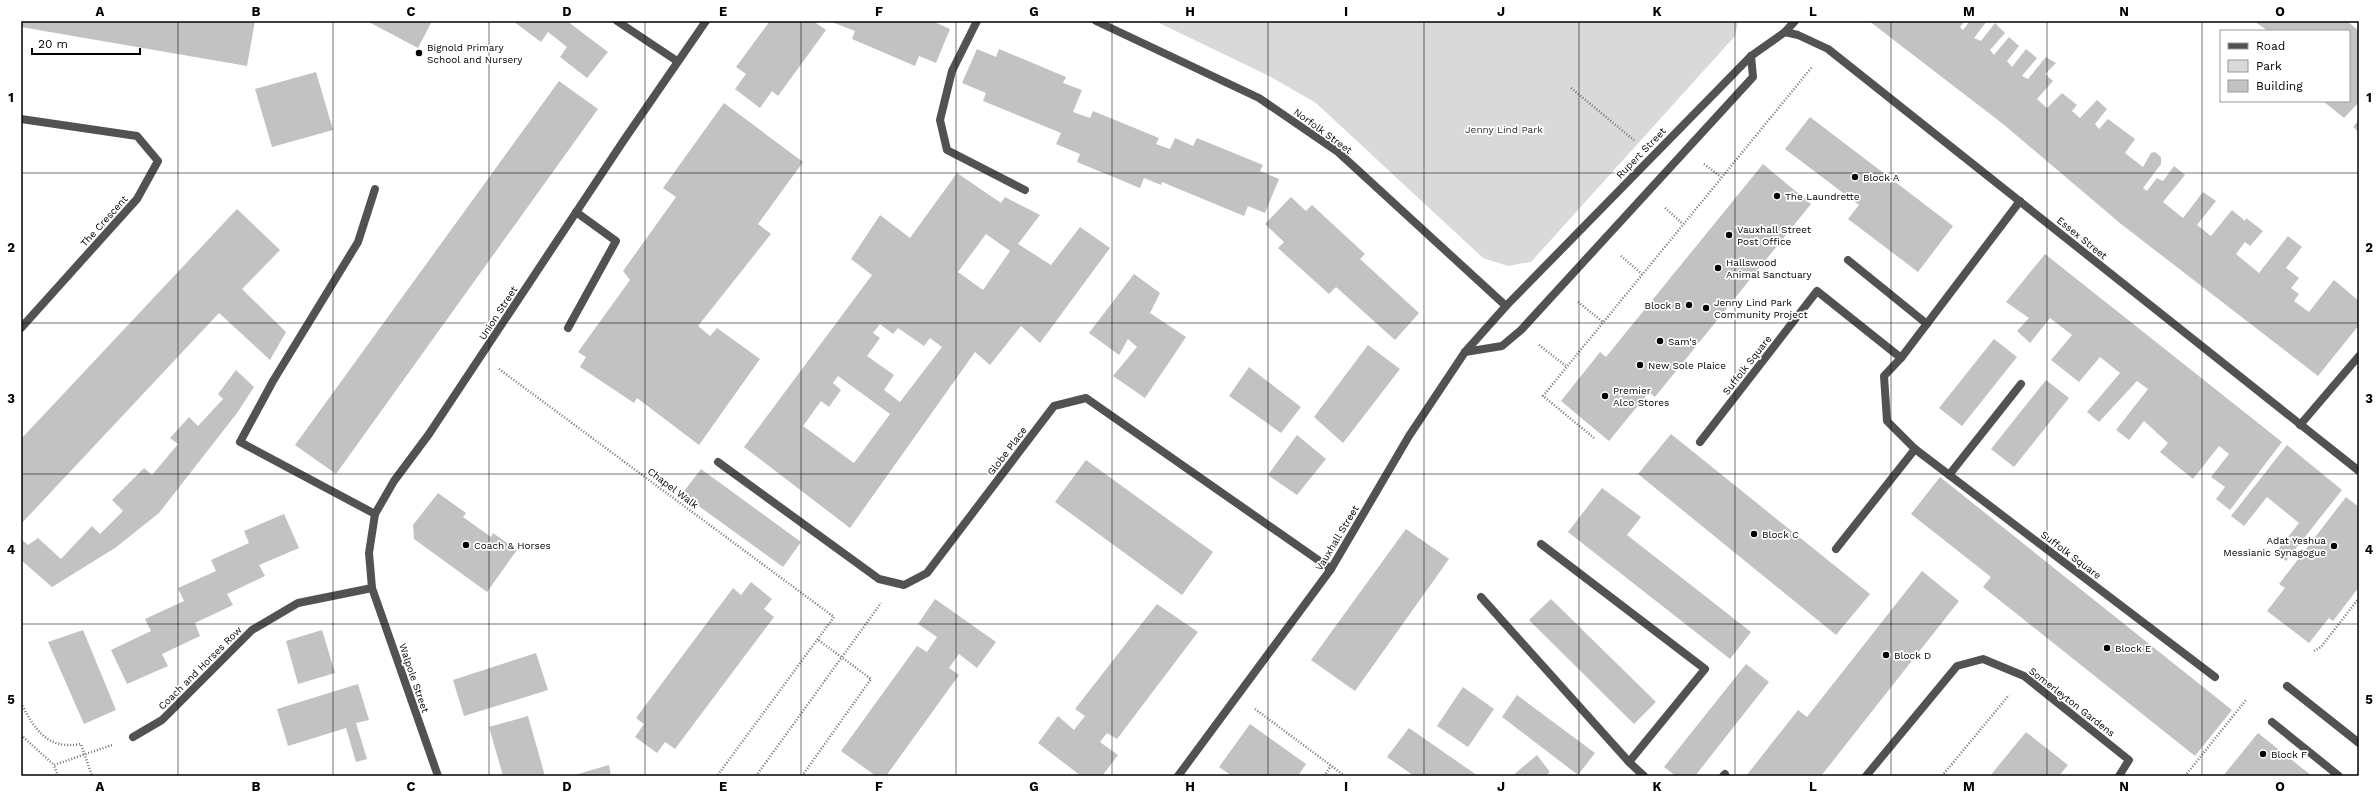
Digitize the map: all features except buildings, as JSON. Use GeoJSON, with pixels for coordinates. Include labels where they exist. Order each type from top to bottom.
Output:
{"type":"FeatureCollection","features":[{"type":"Feature","properties":{"kind":"street"},"geometry":{"type":"LineString","coordinates":[[617,21],[677,61]]}},
{"type":"Feature","properties":{"kind":"street","name":"Union Street"},"geometry":{"type":"LineString","coordinates":[[372,588],[369,553],[375,514],[394,481],[481,356],[677,61],[706,21]]}},
{"type":"Feature","properties":{"kind":"street"},"geometry":{"type":"LineString","coordinates":[[977,21],[952,71],[940,120],[947,150],[1025,190]]}},
{"type":"Feature","properties":{"kind":"street","name":"Norfolk Street"},"geometry":{"type":"LineString","coordinates":[[1096,21],[1259,98],[1338,152],[1506,306]]}},
{"type":"Feature","properties":{"kind":"street","name":"Rupert Street"},"geometry":{"type":"LineString","coordinates":[[1506,306],[1751,56],[1785,32],[1795,21]]}},
{"type":"Feature","properties":{"kind":"street","name":"Essex Street"},"geometry":{"type":"LineString","coordinates":[[1785,32],[1798,35],[1828,49],[2359,471]]}},
{"type":"Feature","properties":{"kind":"street"},"geometry":{"type":"LineString","coordinates":[[1465,352],[1502,346],[1521,330],[1753,77],[1751,56]]}},
{"type":"Feature","properties":{"kind":"street","name":"The Crescent"},"geometry":{"type":"LineString","coordinates":[[21,119],[137,136],[158,161],[137,199],[21,328]]}},
{"type":"Feature","properties":{"kind":"street"},"geometry":{"type":"LineString","coordinates":[[375,514],[240,442],[273,381],[358,242],[376,189]]}},
{"type":"Feature","properties":{"kind":"street","name":"Suffolk Square"},"geometry":{"type":"LineString","coordinates":[[2020,201],[1902,358],[1884,376],[1887,421],[1915,449],[2215,677]]}},
{"type":"Feature","properties":{"kind":"street"},"geometry":{"type":"LineString","coordinates":[[568,328],[616,242],[576,212]]}},
{"type":"Feature","properties":{"kind":"street"},"geometry":{"type":"LineString","coordinates":[[1848,260],[1927,324]]}},
{"type":"Feature","properties":{"kind":"street","name":"Suffolk Square"},"geometry":{"type":"LineString","coordinates":[[1700,442],[1817,291],[1902,358]]}},
{"type":"Feature","properties":{"kind":"street","name":"Vauxhall Street"},"geometry":{"type":"LineString","coordinates":[[1182,775],[1237,696],[1331,569],[1409,436],[1465,352],[1506,306]]}},
{"type":"Feature","properties":{"kind":"street"},"geometry":{"type":"LineString","coordinates":[[2300,425],[2359,356]]}},
{"type":"Feature","properties":{"kind":"street"},"geometry":{"type":"LineString","coordinates":[[1950,475],[2021,384]]}},
{"type":"Feature","properties":{"kind":"street","name":"Globe Place"},"geometry":{"type":"LineString","coordinates":[[718,462],[879,579],[904,585],[927,573],[1054,406],[1086,398],[1331,569]]}},
{"type":"Feature","properties":{"kind":"street"},"geometry":{"type":"LineString","coordinates":[[1836,549],[1915,449]]}},
{"type":"Feature","properties":{"kind":"street"},"geometry":{"type":"LineString","coordinates":[[1541,544],[1705,669],[1629,762]]}},
{"type":"Feature","properties":{"kind":"street","name":"Coach and Horses Row"},"geometry":{"type":"LineString","coordinates":[[133,737],[162,720],[252,630],[298,603],[372,588]]}},
{"type":"Feature","properties":{"kind":"street","name":"Walpole Street"},"geometry":{"type":"LineString","coordinates":[[372,588],[438,776]]}},
{"type":"Feature","properties":{"kind":"street"},"geometry":{"type":"LineString","coordinates":[[1481,597],[1629,762],[1644,776]]}},
{"type":"Feature","properties":{"kind":"street","name":"Somerleyton Gardens"},"geometry":{"type":"LineString","coordinates":[[1866,776],[1956,666],[1983,659],[2007,667],[2024,676],[2130,760],[2119,776]]}},
{"type":"Feature","properties":{"kind":"street"},"geometry":{"type":"LineString","coordinates":[[2287,686],[2359,743]]}},
{"type":"Feature","properties":{"kind":"street"},"geometry":{"type":"LineString","coordinates":[[2272,722],[2339,776]]}},
{"type":"Feature","properties":{"kind":"path"},"geometry":{"type":"LineString","coordinates":[[1594,438],[1543,396],[1798,81],[1828,49]]}},
{"type":"Feature","properties":{"kind":"path"},"geometry":{"type":"LineString","coordinates":[[1571,88],[1653,156]]}},
{"type":"Feature","properties":{"kind":"path"},"geometry":{"type":"LineString","coordinates":[[1603,242],[1642,274]]}},
{"type":"Feature","properties":{"kind":"path"},"geometry":{"type":"LineString","coordinates":[[1560,288],[1603,322]]}},
{"type":"Feature","properties":{"kind":"path"},"geometry":{"type":"LineString","coordinates":[[1521,330],[1567,367]]}},
{"type":"Feature","properties":{"kind":"path","name":"Chapel Walk"},"geometry":{"type":"LineString","coordinates":[[481,356],[834,617],[717,776]]}},
{"type":"Feature","properties":{"kind":"path"},"geometry":{"type":"LineString","coordinates":[[756,776],[896,583]]}},
{"type":"Feature","properties":{"kind":"path"},"geometry":{"type":"LineString","coordinates":[[2314,651],[2321,647],[2359,598]]}},
{"type":"Feature","properties":{"kind":"path"},"geometry":{"type":"LineString","coordinates":[[802,776],[871,679],[817,639]]}},
{"type":"Feature","properties":{"kind":"path"},"geometry":{"type":"LineString","coordinates":[[1942,776],[2024,676]]}},
{"type":"Feature","properties":{"kind":"path"},"geometry":{"type":"LineString","coordinates":[[1237,696],[1345,776]]}},
{"type":"Feature","properties":{"kind":"path"},"geometry":{"type":"LineString","coordinates":[[2185,776],[2246,700]]}},
{"type":"Feature","properties":{"kind":"path"},"geometry":{"type":"LineString","coordinates":[[21,703],[32,724],[48,741],[69,746],[81,744],[92,776]]}},
{"type":"Feature","properties":{"kind":"path"},"geometry":{"type":"LineString","coordinates":[[21,735],[54,764],[58,776]]}},
{"type":"Feature","properties":{"kind":"path"},"geometry":{"type":"LineString","coordinates":[[54,764],[133,737]]}},
{"type":"Feature","properties":{"kind":"path"},"geometry":{"type":"LineString","coordinates":[[1324,776],[1331,766]]}},
{"type":"Feature","properties":{"kind":"green space","name":"Jenny Lind Park"},"geometry":{"type":"Polygon","coordinates":[[[1155,21],[1738,21],[1735,36],[1531,262],[1508,266],[1483,258],[1316,103],[1269,76],[1155,21]]]}},
{"type":"Feature","properties":{"kind":"place","name":"Bignold Primary School and Nursery"},"geometry":{"type":"Point","coordinates":[419,53]}},
{"type":"Feature","properties":{"kind":"place","name":"Block A"},"geometry":{"type":"Point","coordinates":[1855,177]}},
{"type":"Feature","properties":{"kind":"place","name":"The Laundrette"},"geometry":{"type":"Point","coordinates":[1777,196]}},
{"type":"Feature","properties":{"kind":"place","name":"Vauxhall Street Post Office"},"geometry":{"type":"Point","coordinates":[1729,235]}},
{"type":"Feature","properties":{"kind":"place","name":"Hallswood Animal Sanctuary"},"geometry":{"type":"Point","coordinates":[1718,268]}},
{"type":"Feature","properties":{"kind":"place","name":"Block B"},"geometry":{"type":"Point","coordinates":[1689,305]}},
{"type":"Feature","properties":{"kind":"place","name":"Jenny Lind Park Community Project"},"geometry":{"type":"Point","coordinates":[1706,308]}},
{"type":"Feature","properties":{"kind":"place","name":"Sam's"},"geometry":{"type":"Point","coordinates":[1660,341]}},
{"type":"Feature","properties":{"kind":"place","name":"New Sole Plaice"},"geometry":{"type":"Point","coordinates":[1640,365]}},
{"type":"Feature","properties":{"kind":"place","name":"Premier Alco Stores"},"geometry":{"type":"Point","coordinates":[1605,396]}},
{"type":"Feature","properties":{"kind":"place","name":"Block C"},"geometry":{"type":"Point","coordinates":[1754,534]}},
{"type":"Feature","properties":{"kind":"place","name":"Coach & Horses"},"geometry":{"type":"Point","coordinates":[466,545]}},
{"type":"Feature","properties":{"kind":"place","name":"Adat Yeshua Messianic Synagogue"},"geometry":{"type":"Point","coordinates":[2334,546]}},
{"type":"Feature","properties":{"kind":"place","name":"Block E"},"geometry":{"type":"Point","coordinates":[2107,648]}},
{"type":"Feature","properties":{"kind":"place","name":"Block D"},"geometry":{"type":"Point","coordinates":[1886,655]}},
{"type":"Feature","properties":{"kind":"place","name":"Block F"},"geometry":{"type":"Point","coordinates":[2263,754]}}]}
